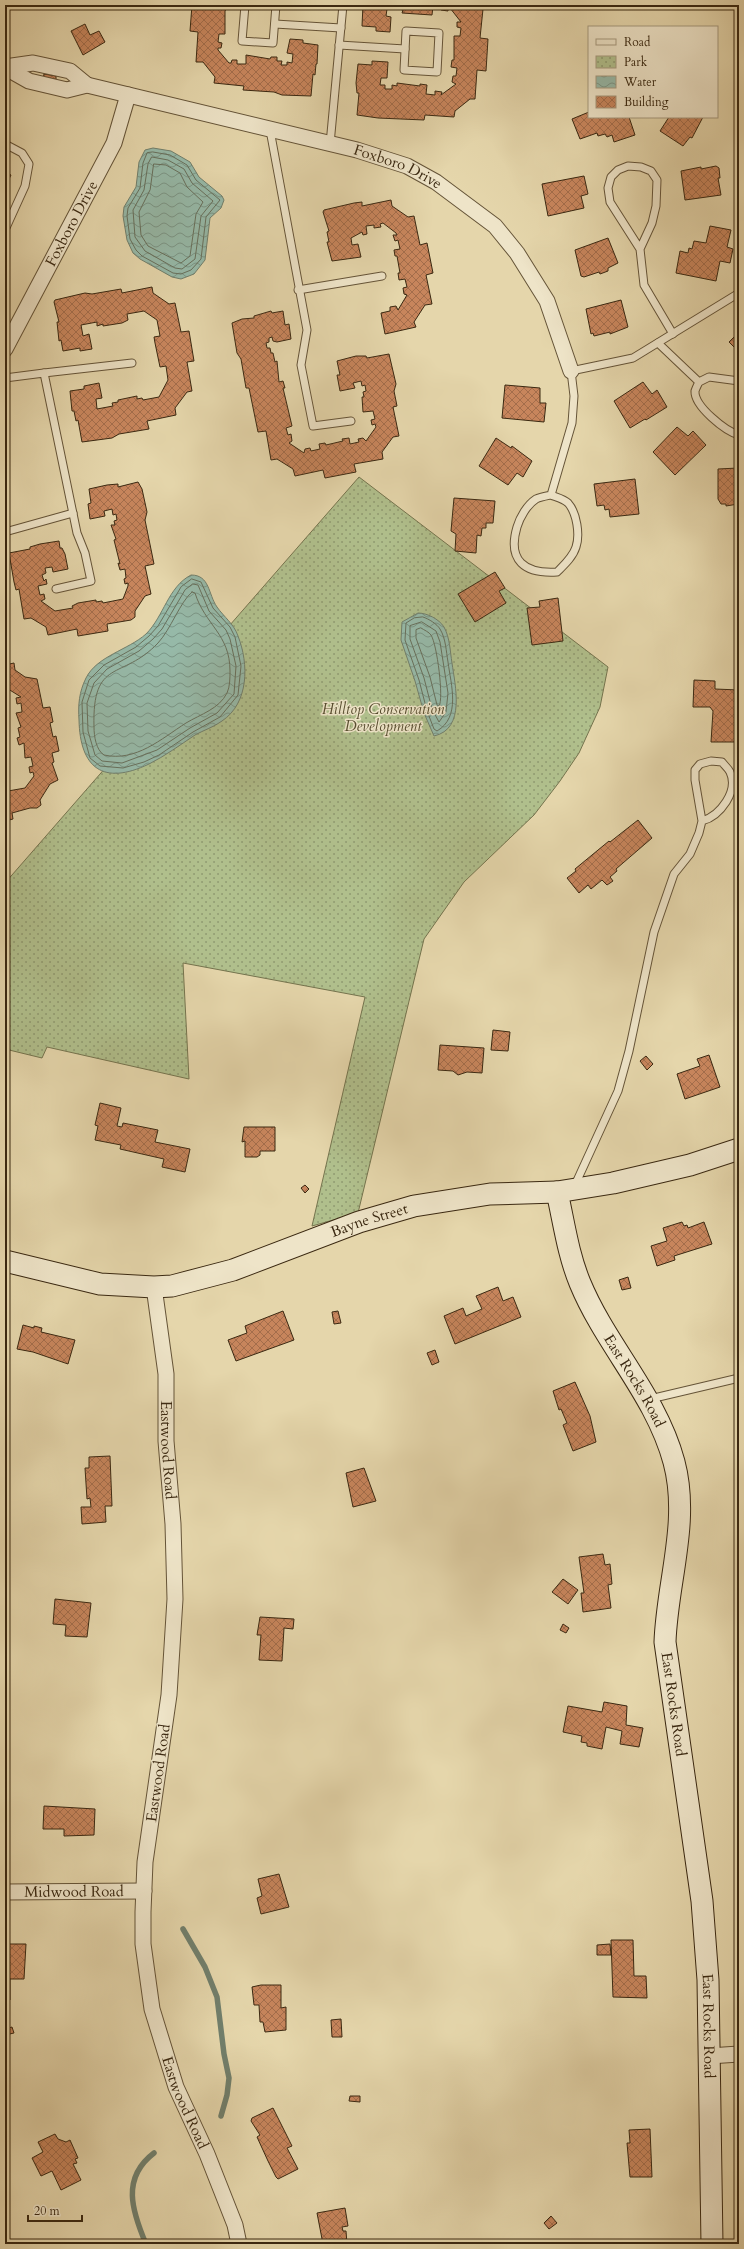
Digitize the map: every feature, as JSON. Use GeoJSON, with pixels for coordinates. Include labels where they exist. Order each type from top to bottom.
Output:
{"type":"FeatureCollection","features":[{"type":"Feature","properties":{"kind":"street","name":"Foxboro Drive"},"geometry":{"type":"LineString","coordinates":[[6,68],[28,81],[67,90],[87,85],[128,94],[330,144],[380,157],[407,166],[458,197],[495,226],[517,252],[547,301],[571,371]]}},
{"type":"Feature","properties":{"kind":"street","name":"Foxboro Drive"},"geometry":{"type":"LineString","coordinates":[[5,349],[114,143],[128,94]]}},
{"type":"Feature","properties":{"kind":"street","name":"Bayne Street"},"geometry":{"type":"LineString","coordinates":[[5,1261],[100,1284],[154,1287],[172,1286],[213,1276],[359,1222],[414,1206],[490,1194],[565,1191],[654,1174],[739,1149]]}},
{"type":"Feature","properties":{"kind":"street","name":"East Rocks Road"},"geometry":{"type":"LineString","coordinates":[[565,1191],[566,1240],[580,1283],[593,1309],[658,1418],[674,1462],[678,1485],[680,1531],[666,1617],[665,1642],[702,1901],[708,1980],[712,2244]]}},
{"type":"Feature","properties":{"kind":"street","name":"Eastwood Road"},"geometry":{"type":"LineString","coordinates":[[154,1287],[166,1374],[166,1441],[173,1524],[175,1599],[169,1695],[145,1862],[144,1944],[152,2009],[176,2087],[206,2154],[235,2225],[239,2244]]}},
{"type":"Feature","properties":{"kind":"street","name":"Midwood Road"},"geometry":{"type":"LineString","coordinates":[[5,1892],[144,1891]]}},
{"type":"Feature","properties":{"kind":"street"},"geometry":{"type":"LineString","coordinates":[[709,2056],[739,2054]]}},
{"type":"Feature","properties":{"kind":"lane"},"geometry":{"type":"LineString","coordinates":[[245,5],[242,41],[274,43],[276,5]]}},
{"type":"Feature","properties":{"kind":"lane"},"geometry":{"type":"LineString","coordinates":[[330,144],[343,5]]}},
{"type":"Feature","properties":{"kind":"lane"},"geometry":{"type":"LineString","coordinates":[[275,24],[341,28]]}},
{"type":"Feature","properties":{"kind":"lane"},"geometry":{"type":"LineString","coordinates":[[406,31],[439,33],[437,72],[404,70],[405,49],[406,31]]}},
{"type":"Feature","properties":{"kind":"lane"},"geometry":{"type":"LineString","coordinates":[[339,45],[405,49]]}},
{"type":"Feature","properties":{"kind":"lane"},"geometry":{"type":"LineString","coordinates":[[270,130],[298,290],[307,330],[301,365],[313,426],[351,421]]}},
{"type":"Feature","properties":{"kind":"lane"},"geometry":{"type":"LineString","coordinates":[[5,144],[22,153],[29,164],[25,186],[5,230]]}},
{"type":"Feature","properties":{"kind":"lane"},"geometry":{"type":"LineString","coordinates":[[640,249],[655,212],[657,180],[651,171],[641,167],[628,166],[618,170],[611,177],[608,188],[610,202],[640,249],[644,285],[673,334]]}},
{"type":"Feature","properties":{"kind":"lane"},"geometry":{"type":"LineString","coordinates":[[298,290],[382,276]]}},
{"type":"Feature","properties":{"kind":"lane"},"geometry":{"type":"LineString","coordinates":[[551,495],[572,423],[574,396],[571,371],[633,358],[739,293]]}},
{"type":"Feature","properties":{"kind":"lane"},"geometry":{"type":"LineString","coordinates":[[658,343],[699,382]]}},
{"type":"Feature","properties":{"kind":"lane"},"geometry":{"type":"LineString","coordinates":[[5,378],[132,363]]}},
{"type":"Feature","properties":{"kind":"lane"},"geometry":{"type":"LineString","coordinates":[[44,373],[73,513],[91,581],[56,589]]}},
{"type":"Feature","properties":{"kind":"lane"},"geometry":{"type":"LineString","coordinates":[[739,381],[709,377],[699,382],[695,391],[699,404],[722,426],[739,435]]}},
{"type":"Feature","properties":{"kind":"lane"},"geometry":{"type":"LineString","coordinates":[[551,495],[567,503],[575,515],[577,532],[576,547],[569,560],[557,572],[540,573],[525,566],[515,555],[513,540],[525,510],[537,499],[551,495]]}},
{"type":"Feature","properties":{"kind":"lane"},"geometry":{"type":"LineString","coordinates":[[5,532],[73,513]]}},
{"type":"Feature","properties":{"kind":"lane"},"geometry":{"type":"LineString","coordinates":[[565,1191],[618,1091],[629,1051],[654,932],[674,874],[690,854],[702,821],[695,780],[695,770],[700,764],[710,761],[722,762],[730,772],[731,784],[728,797],[721,809],[710,819],[702,821]]}},
{"type":"Feature","properties":{"kind":"lane"},"geometry":{"type":"LineString","coordinates":[[648,1400],[739,1378]]}},
{"type":"Feature","properties":{"kind":"green space","name":"Hilltop Conservation Development"},"geometry":{"type":"Polygon","coordinates":[[[359,477],[608,667],[600,707],[579,753],[534,815],[464,882],[424,939],[358,1213],[312,1226],[365,997],[183,963],[189,1079],[47,1047],[42,1058],[5,1049],[5,883],[359,477]]]}},
{"type":"Feature","properties":{"kind":"water"},"geometry":{"type":"Polygon","coordinates":[[[153,148],[171,151],[190,162],[199,177],[222,196],[224,200],[221,208],[210,218],[205,260],[194,274],[181,279],[172,277],[140,259],[133,253],[127,240],[123,216],[124,207],[136,187],[139,162],[145,150],[153,148]]]}},
{"type":"Feature","properties":{"kind":"water"},"geometry":{"type":"Polygon","coordinates":[[[191,575],[202,578],[208,586],[217,607],[231,624],[238,636],[242,647],[245,670],[242,694],[231,713],[222,721],[195,735],[149,764],[119,773],[107,772],[97,768],[89,761],[80,737],[80,693],[86,678],[97,664],[131,645],[146,634],[157,619],[171,594],[183,580],[191,575]]]}},
{"type":"Feature","properties":{"kind":"water"},"geometry":{"type":"Polygon","coordinates":[[[418,613],[432,617],[439,621],[444,627],[449,640],[455,683],[455,716],[451,725],[444,732],[434,736],[424,713],[401,640],[402,622],[418,613]]]}},
{"type":"Feature","properties":{"kind":"building"},"geometry":{"type":"Polygon","coordinates":[[[192,5],[228,5],[225,11],[225,34],[219,34],[218,42],[222,43],[221,48],[218,48],[218,50],[229,63],[231,63],[232,60],[237,60],[237,64],[246,64],[246,55],[270,59],[271,57],[277,57],[277,61],[282,61],[281,65],[287,65],[287,62],[292,63],[293,54],[287,53],[290,39],[303,40],[303,43],[318,45],[317,64],[315,75],[313,74],[311,96],[282,95],[274,92],[243,90],[244,86],[214,83],[215,77],[203,62],[196,62],[198,32],[190,31],[192,5]]]}},
{"type":"Feature","properties":{"kind":"building"},"geometry":{"type":"Polygon","coordinates":[[[363,5],[473,5],[475,8],[483,9],[480,38],[488,39],[486,71],[477,70],[475,99],[470,99],[455,111],[454,117],[425,115],[424,120],[378,118],[357,115],[359,93],[357,93],[356,83],[358,64],[372,65],[372,61],[388,62],[387,78],[381,78],[380,85],[385,85],[385,89],[392,89],[392,85],[397,86],[397,83],[420,86],[420,84],[427,85],[426,94],[435,95],[435,91],[442,92],[441,95],[456,84],[452,82],[453,76],[456,76],[457,68],[451,67],[452,60],[454,60],[454,36],[460,36],[461,28],[457,27],[457,22],[461,22],[448,7],[448,11],[441,10],[442,7],[433,6],[432,15],[402,13],[403,10],[398,9],[398,6],[391,6],[391,9],[387,9],[386,16],[391,17],[390,32],[376,31],[376,27],[362,26],[363,5]]]}},
{"type":"Feature","properties":{"kind":"building"},"geometry":{"type":"Polygon","coordinates":[[[85,24],[90,35],[99,31],[105,42],[83,55],[71,31],[85,24]]]}},
{"type":"Feature","properties":{"kind":"building"},"geometry":{"type":"Polygon","coordinates":[[[44,74],[56,76],[56,81],[43,79],[44,74]]]}},
{"type":"Feature","properties":{"kind":"building"},"geometry":{"type":"Polygon","coordinates":[[[588,112],[588,118],[629,118],[635,135],[614,142],[612,135],[607,137],[605,134],[598,136],[597,133],[580,139],[572,119],[588,112]]]}},
{"type":"Feature","properties":{"kind":"building"},"geometry":{"type":"Polygon","coordinates":[[[668,118],[702,118],[692,138],[690,137],[683,146],[660,131],[668,118]]]}},
{"type":"Feature","properties":{"kind":"building"},"geometry":{"type":"Polygon","coordinates":[[[716,166],[719,168],[720,178],[718,178],[721,195],[685,200],[681,171],[716,166]]]}},
{"type":"Feature","properties":{"kind":"building"},"geometry":{"type":"Polygon","coordinates":[[[5,172],[11,175],[5,187],[5,172]]]}},
{"type":"Feature","properties":{"kind":"building"},"geometry":{"type":"Polygon","coordinates":[[[584,176],[588,194],[581,196],[584,208],[548,216],[542,184],[584,176]]]}},
{"type":"Feature","properties":{"kind":"building"},"geometry":{"type":"Polygon","coordinates":[[[391,200],[392,206],[408,217],[414,216],[420,245],[427,243],[433,273],[426,275],[432,304],[425,305],[414,322],[416,327],[385,334],[381,313],[390,311],[390,307],[396,306],[398,310],[407,295],[404,294],[403,288],[407,287],[405,279],[399,280],[398,273],[400,273],[397,256],[395,256],[394,250],[400,249],[398,240],[395,241],[393,235],[397,235],[396,233],[383,223],[380,224],[381,227],[374,228],[374,225],[366,226],[367,234],[363,235],[362,232],[351,238],[352,245],[358,244],[361,257],[332,261],[327,242],[329,242],[327,232],[329,231],[323,212],[324,210],[354,203],[362,202],[362,206],[391,200]]]}},
{"type":"Feature","properties":{"kind":"building"},"geometry":{"type":"Polygon","coordinates":[[[710,226],[731,230],[727,247],[733,249],[730,263],[720,261],[716,281],[676,273],[680,251],[688,253],[689,248],[692,249],[694,241],[706,243],[710,226]]]}},
{"type":"Feature","properties":{"kind":"building"},"geometry":{"type":"Polygon","coordinates":[[[608,238],[618,263],[608,268],[608,271],[600,274],[599,272],[584,277],[581,276],[575,250],[608,238]]]}},
{"type":"Feature","properties":{"kind":"building"},"geometry":{"type":"Polygon","coordinates":[[[152,287],[153,293],[169,304],[175,303],[181,332],[189,331],[194,361],[187,362],[192,391],[187,392],[175,408],[176,415],[147,421],[149,429],[119,434],[112,438],[82,442],[78,420],[76,421],[74,411],[72,411],[70,391],[84,389],[84,386],[99,383],[102,398],[96,399],[97,409],[113,406],[112,403],[118,402],[118,400],[137,396],[137,399],[142,398],[143,400],[159,397],[168,380],[166,366],[160,367],[155,343],[154,337],[160,336],[157,320],[144,311],[127,314],[128,320],[122,323],[103,326],[103,324],[97,326],[97,322],[81,325],[83,336],[89,334],[92,349],[80,351],[80,348],[63,351],[61,340],[59,341],[57,322],[59,322],[54,302],[55,300],[85,293],[92,294],[121,289],[122,293],[152,287]]]}},
{"type":"Feature","properties":{"kind":"building"},"geometry":{"type":"Polygon","coordinates":[[[621,300],[628,327],[610,334],[610,332],[594,336],[593,333],[591,334],[586,309],[621,300]]]}},
{"type":"Feature","properties":{"kind":"building"},"geometry":{"type":"Polygon","coordinates":[[[271,311],[272,313],[283,311],[285,325],[289,324],[291,339],[277,342],[273,341],[272,337],[269,338],[269,342],[266,343],[267,348],[270,348],[271,353],[273,353],[275,362],[277,361],[279,382],[283,381],[285,388],[283,388],[292,426],[286,428],[288,435],[291,434],[292,441],[289,443],[304,453],[305,449],[310,448],[311,451],[320,449],[319,444],[325,443],[326,445],[343,441],[342,439],[349,438],[350,444],[359,442],[358,439],[363,438],[366,441],[376,427],[375,424],[372,425],[371,420],[375,419],[373,411],[363,412],[362,397],[364,397],[363,392],[366,391],[365,385],[362,386],[361,381],[353,383],[355,388],[340,391],[337,375],[340,375],[337,361],[356,356],[366,356],[367,358],[389,354],[396,384],[394,391],[397,406],[393,407],[399,436],[393,437],[382,452],[383,459],[354,464],[356,472],[325,478],[323,470],[295,476],[293,469],[277,459],[271,460],[266,431],[258,432],[249,388],[246,388],[241,359],[237,353],[232,323],[242,319],[254,318],[254,316],[271,311]]]}},
{"type":"Feature","properties":{"kind":"building"},"geometry":{"type":"Polygon","coordinates":[[[739,332],[739,352],[729,342],[739,332]]]}},
{"type":"Feature","properties":{"kind":"building"},"geometry":{"type":"Polygon","coordinates":[[[643,382],[652,394],[657,390],[667,407],[630,428],[614,401],[643,382]]]}},
{"type":"Feature","properties":{"kind":"building"},"geometry":{"type":"Polygon","coordinates":[[[505,385],[540,388],[540,403],[546,403],[544,422],[502,418],[505,385]]]}},
{"type":"Feature","properties":{"kind":"building"},"geometry":{"type":"Polygon","coordinates":[[[677,427],[688,436],[693,431],[706,445],[675,475],[653,452],[677,427]]]}},
{"type":"Feature","properties":{"kind":"building"},"geometry":{"type":"Polygon","coordinates":[[[496,438],[511,448],[512,446],[532,461],[523,477],[517,473],[508,485],[479,466],[496,438]]]}},
{"type":"Feature","properties":{"kind":"building"},"geometry":{"type":"Polygon","coordinates":[[[738,468],[739,506],[738,504],[726,506],[726,504],[721,504],[718,499],[718,469],[738,468]]]}},
{"type":"Feature","properties":{"kind":"building"},"geometry":{"type":"Polygon","coordinates":[[[635,479],[639,514],[610,517],[609,509],[605,510],[604,505],[597,506],[594,484],[635,479]]]}},
{"type":"Feature","properties":{"kind":"building"},"geometry":{"type":"Polygon","coordinates":[[[138,482],[142,489],[147,512],[145,520],[154,564],[145,566],[151,594],[145,596],[135,611],[135,617],[131,620],[107,624],[108,631],[78,636],[77,629],[48,635],[46,627],[31,618],[24,619],[19,589],[16,590],[9,553],[30,549],[30,547],[40,544],[59,541],[60,548],[62,548],[65,554],[68,569],[53,572],[52,567],[45,568],[46,573],[42,575],[44,581],[46,579],[47,584],[38,586],[40,595],[44,594],[45,599],[41,601],[55,611],[73,608],[72,606],[78,603],[96,600],[96,602],[102,601],[103,603],[123,599],[128,583],[125,584],[125,569],[120,570],[114,540],[116,539],[111,525],[115,525],[114,521],[117,520],[116,514],[113,515],[112,509],[104,511],[105,516],[90,519],[88,504],[91,503],[89,489],[118,484],[118,487],[138,482]]]}},
{"type":"Feature","properties":{"kind":"building"},"geometry":{"type":"Polygon","coordinates":[[[454,498],[495,501],[493,523],[486,523],[486,528],[482,528],[481,536],[477,535],[476,553],[455,551],[456,534],[451,531],[454,498]]]}},
{"type":"Feature","properties":{"kind":"building"},"geometry":{"type":"Polygon","coordinates":[[[495,572],[505,588],[499,591],[506,603],[475,622],[458,594],[495,572]]]}},
{"type":"Feature","properties":{"kind":"building"},"geometry":{"type":"Polygon","coordinates":[[[558,598],[563,641],[532,645],[527,608],[540,607],[539,601],[558,598]]]}},
{"type":"Feature","properties":{"kind":"building"},"geometry":{"type":"Polygon","coordinates":[[[14,663],[15,670],[25,677],[37,679],[43,708],[50,707],[53,722],[50,723],[53,737],[56,736],[59,751],[52,753],[54,762],[52,763],[58,780],[50,784],[40,800],[41,805],[37,808],[30,808],[12,813],[13,819],[5,821],[5,789],[7,788],[8,791],[25,788],[34,776],[33,772],[30,773],[29,767],[33,766],[31,757],[25,758],[24,743],[19,745],[17,738],[20,737],[18,728],[21,727],[16,713],[22,712],[21,703],[17,704],[16,698],[21,697],[5,687],[5,665],[14,663]]]}},
{"type":"Feature","properties":{"kind":"building"},"geometry":{"type":"Polygon","coordinates":[[[694,680],[715,681],[715,689],[739,690],[737,742],[711,742],[713,711],[710,707],[693,707],[694,680]]]}},
{"type":"Feature","properties":{"kind":"building"},"geometry":{"type":"Polygon","coordinates":[[[638,820],[652,838],[616,869],[617,871],[610,877],[613,881],[607,885],[602,880],[591,889],[588,885],[579,893],[567,878],[576,871],[575,869],[609,841],[610,842],[638,820]]]}},
{"type":"Feature","properties":{"kind":"building"},"geometry":{"type":"Polygon","coordinates":[[[493,1030],[510,1032],[508,1051],[491,1050],[493,1030]]]}},
{"type":"Feature","properties":{"kind":"building"},"geometry":{"type":"Polygon","coordinates":[[[440,1045],[484,1048],[482,1073],[467,1072],[458,1075],[453,1071],[438,1070],[440,1045]]]}},
{"type":"Feature","properties":{"kind":"building"},"geometry":{"type":"Polygon","coordinates":[[[5,1053],[9,1055],[5,1066],[5,1053]]]}},
{"type":"Feature","properties":{"kind":"building"},"geometry":{"type":"Polygon","coordinates":[[[709,1055],[720,1087],[685,1099],[677,1074],[700,1066],[697,1059],[709,1055]]]}},
{"type":"Feature","properties":{"kind":"building"},"geometry":{"type":"Polygon","coordinates":[[[646,1056],[653,1064],[647,1070],[640,1061],[646,1056]]]}},
{"type":"Feature","properties":{"kind":"building"},"geometry":{"type":"Polygon","coordinates":[[[100,1103],[121,1108],[117,1126],[122,1127],[123,1123],[158,1130],[155,1142],[190,1149],[185,1172],[162,1167],[164,1159],[120,1149],[121,1145],[95,1140],[98,1126],[95,1125],[100,1103]]]}},
{"type":"Feature","properties":{"kind":"building"},"geometry":{"type":"Polygon","coordinates":[[[244,1127],[275,1127],[275,1151],[260,1151],[260,1155],[257,1157],[245,1157],[245,1141],[242,1142],[244,1127]]]}},
{"type":"Feature","properties":{"kind":"building"},"geometry":{"type":"Polygon","coordinates":[[[305,1185],[309,1189],[305,1193],[301,1188],[305,1185]]]}},
{"type":"Feature","properties":{"kind":"building"},"geometry":{"type":"Polygon","coordinates":[[[682,1222],[684,1226],[687,1225],[688,1228],[704,1222],[712,1244],[674,1256],[675,1260],[657,1266],[651,1246],[667,1241],[663,1228],[682,1222]]]}},
{"type":"Feature","properties":{"kind":"building"},"geometry":{"type":"Polygon","coordinates":[[[628,1277],[631,1288],[622,1290],[619,1280],[628,1277]]]}},
{"type":"Feature","properties":{"kind":"building"},"geometry":{"type":"Polygon","coordinates":[[[498,1287],[503,1301],[513,1297],[521,1317],[455,1344],[444,1316],[463,1308],[466,1316],[482,1309],[476,1296],[498,1287]]]}},
{"type":"Feature","properties":{"kind":"building"},"geometry":{"type":"Polygon","coordinates":[[[283,1311],[294,1340],[236,1361],[228,1340],[247,1333],[245,1326],[283,1311]]]}},
{"type":"Feature","properties":{"kind":"building"},"geometry":{"type":"Polygon","coordinates":[[[338,1311],[341,1323],[334,1324],[332,1312],[338,1311]]]}},
{"type":"Feature","properties":{"kind":"building"},"geometry":{"type":"Polygon","coordinates":[[[23,1325],[34,1328],[34,1326],[42,1328],[41,1332],[75,1340],[68,1364],[33,1352],[17,1349],[23,1325]]]}},
{"type":"Feature","properties":{"kind":"building"},"geometry":{"type":"Polygon","coordinates":[[[435,1350],[439,1362],[432,1365],[427,1353],[435,1350]]]}},
{"type":"Feature","properties":{"kind":"building"},"geometry":{"type":"Polygon","coordinates":[[[575,1382],[590,1416],[596,1442],[573,1451],[563,1425],[567,1423],[561,1409],[559,1410],[553,1391],[575,1382]]]}},
{"type":"Feature","properties":{"kind":"building"},"geometry":{"type":"Polygon","coordinates":[[[110,1456],[112,1506],[105,1506],[106,1522],[82,1524],[81,1507],[91,1507],[90,1498],[87,1499],[85,1468],[89,1468],[89,1457],[110,1456]]]}},
{"type":"Feature","properties":{"kind":"building"},"geometry":{"type":"Polygon","coordinates":[[[364,1468],[376,1501],[353,1507],[346,1473],[364,1468]]]}},
{"type":"Feature","properties":{"kind":"building"},"geometry":{"type":"Polygon","coordinates":[[[603,1554],[605,1565],[610,1564],[612,1584],[608,1585],[611,1608],[583,1612],[581,1593],[584,1593],[579,1557],[603,1554]]]}},
{"type":"Feature","properties":{"kind":"building"},"geometry":{"type":"Polygon","coordinates":[[[563,1579],[578,1590],[568,1604],[552,1592],[563,1579]]]}},
{"type":"Feature","properties":{"kind":"building"},"geometry":{"type":"Polygon","coordinates":[[[55,1599],[91,1603],[87,1637],[65,1636],[66,1625],[53,1624],[55,1599]]]}},
{"type":"Feature","properties":{"kind":"building"},"geometry":{"type":"Polygon","coordinates":[[[260,1617],[294,1619],[293,1629],[284,1628],[282,1661],[259,1660],[261,1635],[257,1635],[260,1617]]]}},
{"type":"Feature","properties":{"kind":"building"},"geometry":{"type":"Polygon","coordinates":[[[563,1624],[569,1628],[566,1633],[560,1630],[563,1624]]]}},
{"type":"Feature","properties":{"kind":"building"},"geometry":{"type":"Polygon","coordinates":[[[604,1702],[627,1706],[626,1725],[643,1728],[639,1747],[620,1744],[622,1731],[606,1727],[602,1749],[587,1746],[587,1743],[581,1742],[582,1736],[563,1732],[568,1706],[602,1712],[604,1702]]]}},
{"type":"Feature","properties":{"kind":"building"},"geometry":{"type":"Polygon","coordinates":[[[44,1806],[95,1809],[94,1835],[64,1836],[64,1829],[43,1829],[44,1806]]]}},
{"type":"Feature","properties":{"kind":"building"},"geometry":{"type":"Polygon","coordinates":[[[279,1874],[289,1907],[261,1914],[257,1898],[262,1896],[258,1879],[279,1874]]]}},
{"type":"Feature","properties":{"kind":"building"},"geometry":{"type":"Polygon","coordinates":[[[611,1940],[633,1940],[634,1976],[646,1976],[647,1998],[613,1997],[611,1940]]]}},
{"type":"Feature","properties":{"kind":"building"},"geometry":{"type":"Polygon","coordinates":[[[5,1944],[26,1944],[24,1979],[10,1979],[10,2000],[5,2000],[5,1944]]]}},
{"type":"Feature","properties":{"kind":"building"},"geometry":{"type":"Polygon","coordinates":[[[610,1944],[611,1955],[597,1955],[597,1945],[610,1944]]]}},
{"type":"Feature","properties":{"kind":"building"},"geometry":{"type":"Polygon","coordinates":[[[261,1985],[281,1985],[281,2008],[286,2007],[286,2030],[265,2032],[263,2022],[260,2022],[259,2005],[254,2005],[252,1987],[261,1985]]]}},
{"type":"Feature","properties":{"kind":"building"},"geometry":{"type":"Polygon","coordinates":[[[341,2019],[342,2037],[332,2037],[331,2020],[341,2019]]]}},
{"type":"Feature","properties":{"kind":"building"},"geometry":{"type":"Polygon","coordinates":[[[12,2027],[14,2033],[5,2035],[5,2029],[12,2027]]]}},
{"type":"Feature","properties":{"kind":"building"},"geometry":{"type":"Polygon","coordinates":[[[350,2096],[360,2096],[360,2102],[349,2101],[350,2096]]]}},
{"type":"Feature","properties":{"kind":"building"},"geometry":{"type":"Polygon","coordinates":[[[273,2108],[292,2146],[287,2148],[298,2169],[278,2179],[257,2137],[260,2135],[251,2121],[252,2118],[273,2108]]]}},
{"type":"Feature","properties":{"kind":"building"},"geometry":{"type":"Polygon","coordinates":[[[650,2129],[652,2177],[630,2177],[627,2143],[630,2143],[629,2130],[650,2129]]]}},
{"type":"Feature","properties":{"kind":"building"},"geometry":{"type":"Polygon","coordinates":[[[55,2134],[58,2139],[66,2142],[70,2140],[78,2158],[75,2159],[77,2163],[73,2164],[81,2180],[61,2190],[52,2171],[41,2176],[32,2158],[43,2152],[38,2142],[55,2134]]]}},
{"type":"Feature","properties":{"kind":"building"},"geometry":{"type":"Polygon","coordinates":[[[345,2208],[348,2226],[342,2227],[343,2231],[346,2231],[347,2244],[323,2244],[317,2213],[345,2208]]]}},
{"type":"Feature","properties":{"kind":"building"},"geometry":{"type":"Polygon","coordinates":[[[551,2216],[557,2223],[549,2229],[544,2223],[551,2216]]]}},
{"type":"Feature","properties":{"kind":"waterway"},"geometry":{"type":"LineString","coordinates":[[183,1929],[205,1967],[217,1997],[224,2054],[229,2078],[227,2095],[221,2116]]}},
{"type":"Feature","properties":{"kind":"waterway"},"geometry":{"type":"LineString","coordinates":[[146,2244],[134,2207],[132,2196],[133,2184],[137,2173],[154,2153]]}}]}
